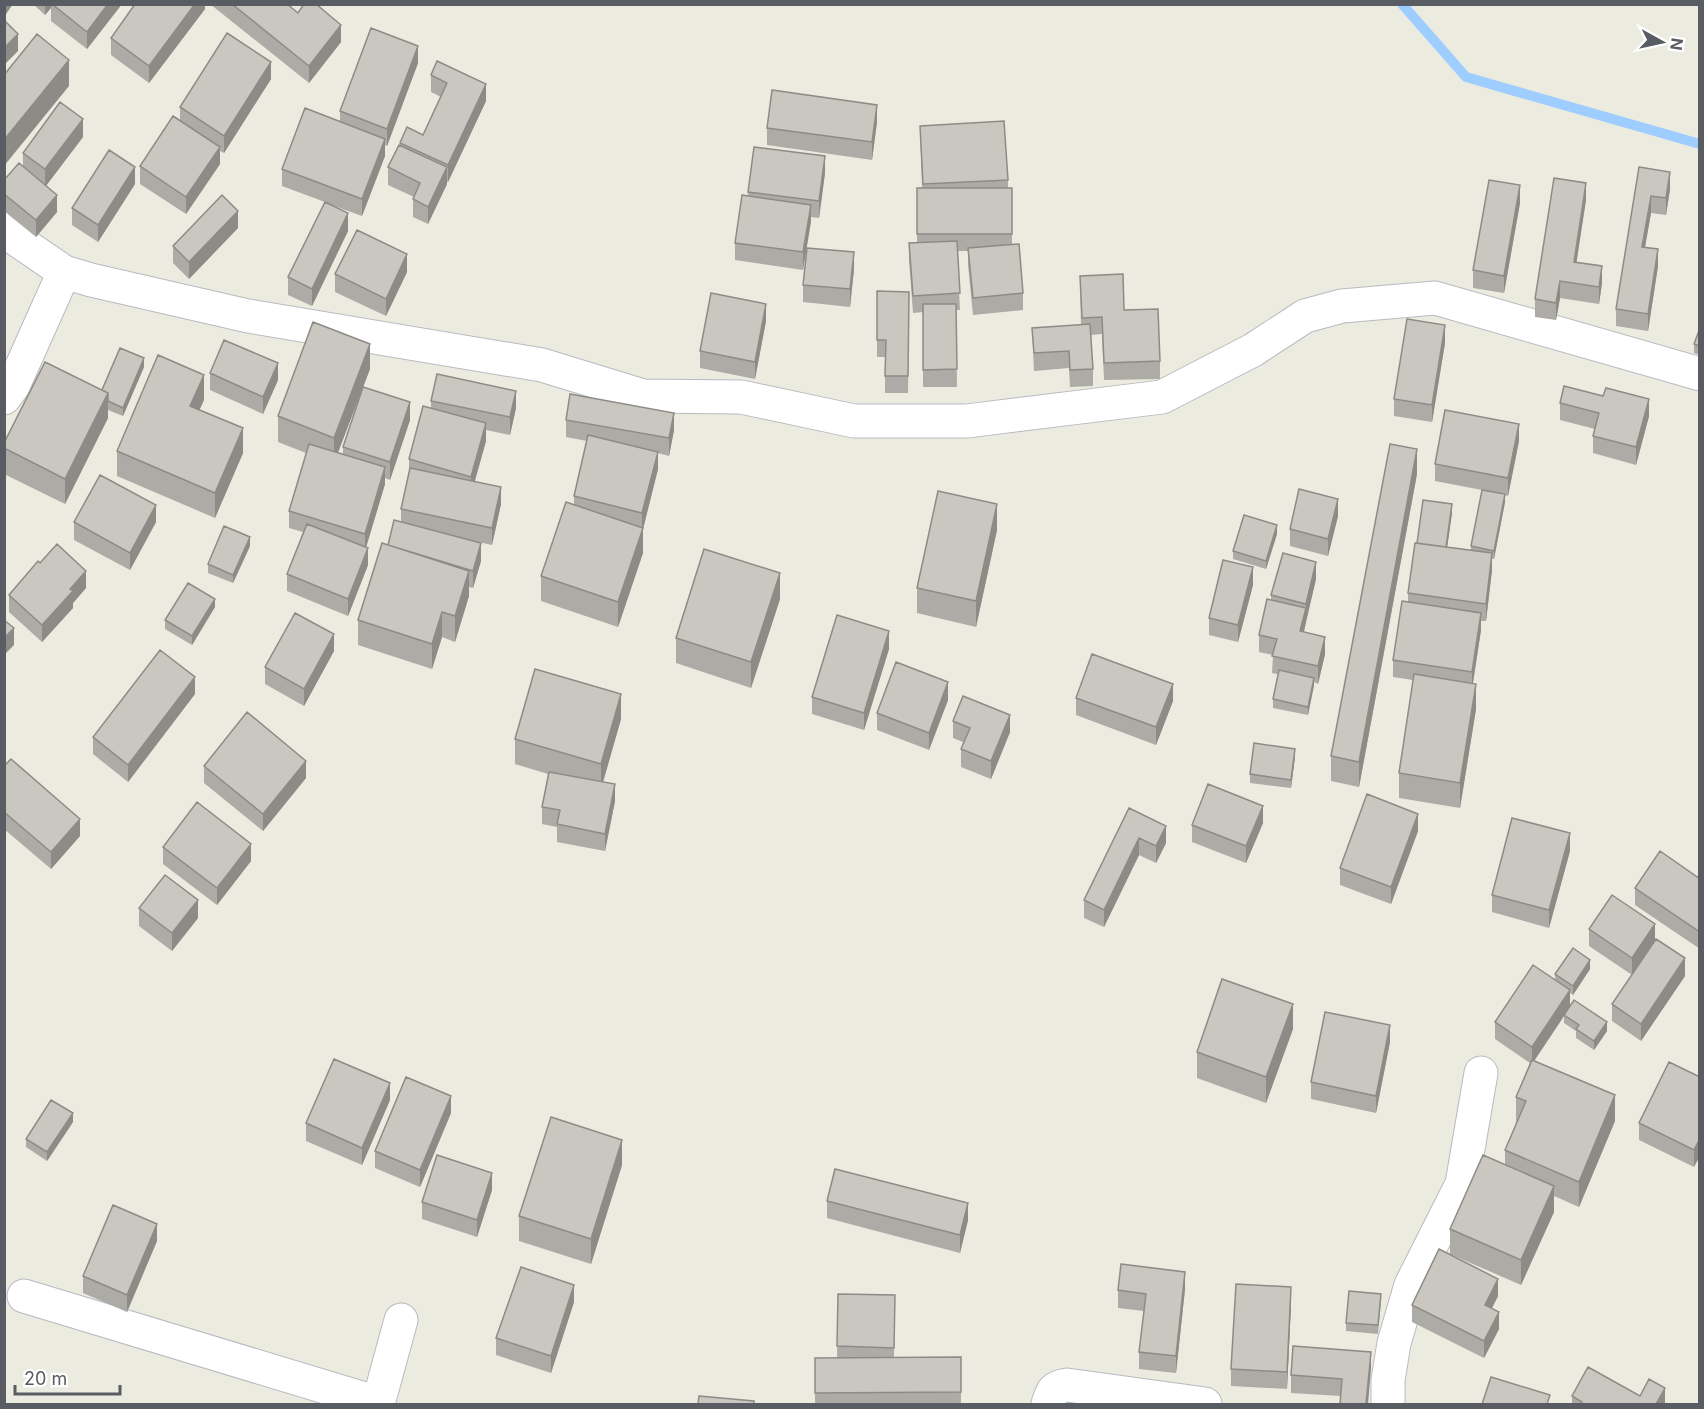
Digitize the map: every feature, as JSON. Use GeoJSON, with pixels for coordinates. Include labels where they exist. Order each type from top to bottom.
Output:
{"type":"FeatureCollection","features":[{"type":"Feature","properties":{"kind":"street"},"geometry":{"type":"LineString","coordinates":[[4,229],[64,272],[248,316],[542,365],[643,396],[741,397],[854,421],[967,421],[1162,397],[1253,350],[1305,316],[1342,306],[1435,298],[1700,374]]}},
{"type":"Feature","properties":{"kind":"street"},"geometry":{"type":"LineString","coordinates":[[4,398],[13,386],[64,272]]}},
{"type":"Feature","properties":{"kind":"street"},"geometry":{"type":"LineString","coordinates":[[1388,1404],[1388,1380],[1394,1343],[1411,1285],[1462,1184],[1481,1073]]}},
{"type":"Feature","properties":{"kind":"street"},"geometry":{"type":"LineString","coordinates":[[24,1296],[378,1404],[401,1320]]}},
{"type":"Feature","properties":{"kind":"street"},"geometry":{"type":"LineString","coordinates":[[1048,1404],[1057,1386],[1066,1385],[1205,1404]]}},
{"type":"Feature","properties":{"kind":"building"},"geometry":{"type":"Polygon","coordinates":[[[52,4],[108,4],[87,32],[52,4]]]}},
{"type":"Feature","properties":{"kind":"building"},"geometry":{"type":"Polygon","coordinates":[[[135,4],[195,4],[149,66],[111,38],[135,4]]]}},
{"type":"Feature","properties":{"kind":"building"},"geometry":{"type":"Polygon","coordinates":[[[232,4],[287,4],[298,13],[304,4],[316,4],[341,25],[309,66],[232,4]]]}},
{"type":"Feature","properties":{"kind":"building"},"geometry":{"type":"Polygon","coordinates":[[[4,20],[18,34],[4,48],[4,20]]]}},
{"type":"Feature","properties":{"kind":"building"},"geometry":{"type":"Polygon","coordinates":[[[371,28],[418,46],[387,129],[340,111],[371,28]]]}},
{"type":"Feature","properties":{"kind":"building"},"geometry":{"type":"Polygon","coordinates":[[[227,33],[271,62],[224,136],[180,107],[227,33]]]}},
{"type":"Feature","properties":{"kind":"building"},"geometry":{"type":"Polygon","coordinates":[[[37,34],[69,60],[4,140],[4,75],[37,34]]]}},
{"type":"Feature","properties":{"kind":"building"},"geometry":{"type":"Polygon","coordinates":[[[437,61],[486,84],[448,165],[400,143],[407,127],[423,135],[447,83],[431,75],[437,61]]]}},
{"type":"Feature","properties":{"kind":"building"},"geometry":{"type":"Polygon","coordinates":[[[772,90],[877,105],[872,142],[767,128],[772,90]]]}},
{"type":"Feature","properties":{"kind":"building"},"geometry":{"type":"Polygon","coordinates":[[[60,102],[83,119],[45,169],[23,153],[60,102]]]}},
{"type":"Feature","properties":{"kind":"building"},"geometry":{"type":"Polygon","coordinates":[[[305,108],[385,139],[362,199],[282,169],[305,108]]]}},
{"type":"Feature","properties":{"kind":"building"},"geometry":{"type":"Polygon","coordinates":[[[173,116],[220,147],[186,197],[140,166],[173,116]]]}},
{"type":"Feature","properties":{"kind":"building"},"geometry":{"type":"Polygon","coordinates":[[[1004,121],[1008,180],[923,184],[920,126],[1004,121]]]}},
{"type":"Feature","properties":{"kind":"building"},"geometry":{"type":"Polygon","coordinates":[[[399,145],[447,167],[428,207],[413,199],[420,183],[388,167],[399,145]]]}},
{"type":"Feature","properties":{"kind":"building"},"geometry":{"type":"Polygon","coordinates":[[[754,147],[825,156],[819,201],[748,192],[754,147]]]}},
{"type":"Feature","properties":{"kind":"building"},"geometry":{"type":"Polygon","coordinates":[[[109,150],[135,167],[98,225],[72,208],[109,150]]]}},
{"type":"Feature","properties":{"kind":"building"},"geometry":{"type":"Polygon","coordinates":[[[19,163],[57,195],[36,220],[4,194],[4,180],[19,163]]]}},
{"type":"Feature","properties":{"kind":"building"},"geometry":{"type":"Polygon","coordinates":[[[1639,167],[1670,172],[1666,198],[1651,196],[1642,247],[1658,249],[1648,314],[1616,309],[1639,167]]]}},
{"type":"Feature","properties":{"kind":"building"},"geometry":{"type":"Polygon","coordinates":[[[1554,178],[1586,183],[1574,262],[1602,266],[1599,287],[1560,281],[1556,303],[1535,299],[1554,178]]]}},
{"type":"Feature","properties":{"kind":"building"},"geometry":{"type":"Polygon","coordinates":[[[1489,180],[1520,185],[1504,276],[1473,270],[1489,180]]]}},
{"type":"Feature","properties":{"kind":"building"},"geometry":{"type":"Polygon","coordinates":[[[917,188],[1012,188],[1012,234],[917,234],[917,188]]]}},
{"type":"Feature","properties":{"kind":"building"},"geometry":{"type":"Polygon","coordinates":[[[222,195],[238,211],[189,262],[173,246],[222,195]]]}},
{"type":"Feature","properties":{"kind":"building"},"geometry":{"type":"Polygon","coordinates":[[[742,195],[811,205],[803,252],[735,243],[742,195]]]}},
{"type":"Feature","properties":{"kind":"building"},"geometry":{"type":"Polygon","coordinates":[[[325,202],[348,213],[312,289],[288,277],[325,202]]]}},
{"type":"Feature","properties":{"kind":"building"},"geometry":{"type":"Polygon","coordinates":[[[357,230],[407,254],[386,299],[335,274],[357,230]]]}},
{"type":"Feature","properties":{"kind":"building"},"geometry":{"type":"Polygon","coordinates":[[[957,241],[960,293],[913,296],[909,243],[957,241]]]}},
{"type":"Feature","properties":{"kind":"building"},"geometry":{"type":"Polygon","coordinates":[[[1019,244],[1023,293],[973,298],[968,248],[1019,244]]]}},
{"type":"Feature","properties":{"kind":"building"},"geometry":{"type":"Polygon","coordinates":[[[807,248],[854,252],[850,289],[803,285],[807,248]]]}},
{"type":"Feature","properties":{"kind":"building"},"geometry":{"type":"Polygon","coordinates":[[[1123,274],[1124,310],[1158,309],[1160,361],[1104,363],[1102,317],[1082,318],[1080,276],[1123,274]]]}},
{"type":"Feature","properties":{"kind":"building"},"geometry":{"type":"Polygon","coordinates":[[[877,291],[909,292],[908,376],[885,376],[886,340],[877,340],[877,291]]]}},
{"type":"Feature","properties":{"kind":"building"},"geometry":{"type":"Polygon","coordinates":[[[711,293],[766,304],[755,362],[700,351],[711,293]]]}},
{"type":"Feature","properties":{"kind":"building"},"geometry":{"type":"Polygon","coordinates":[[[923,304],[956,304],[957,369],[923,370],[923,304]]]}},
{"type":"Feature","properties":{"kind":"building"},"geometry":{"type":"Polygon","coordinates":[[[1407,319],[1445,325],[1432,405],[1394,399],[1407,319]]]}},
{"type":"Feature","properties":{"kind":"building"},"geometry":{"type":"Polygon","coordinates":[[[313,322],[370,344],[334,438],[278,416],[313,322]]]}},
{"type":"Feature","properties":{"kind":"building"},"geometry":{"type":"Polygon","coordinates":[[[1090,324],[1093,369],[1070,370],[1069,351],[1034,353],[1032,328],[1090,324]]]}},
{"type":"Feature","properties":{"kind":"building"},"geometry":{"type":"Polygon","coordinates":[[[1700,328],[1700,346],[1694,344],[1700,328]]]}},
{"type":"Feature","properties":{"kind":"building"},"geometry":{"type":"Polygon","coordinates":[[[224,340],[278,363],[263,397],[210,373],[224,340]]]}},
{"type":"Feature","properties":{"kind":"building"},"geometry":{"type":"Polygon","coordinates":[[[120,348],[144,358],[123,408],[108,401],[108,393],[102,390],[120,348]]]}},
{"type":"Feature","properties":{"kind":"building"},"geometry":{"type":"Polygon","coordinates":[[[158,355],[204,375],[190,406],[243,428],[215,493],[117,451],[158,355]]]}},
{"type":"Feature","properties":{"kind":"building"},"geometry":{"type":"Polygon","coordinates":[[[45,362],[108,393],[65,479],[4,448],[4,443],[45,362]]]}},
{"type":"Feature","properties":{"kind":"building"},"geometry":{"type":"Polygon","coordinates":[[[437,374],[516,391],[510,417],[431,401],[437,374]]]}},
{"type":"Feature","properties":{"kind":"building"},"geometry":{"type":"Polygon","coordinates":[[[1564,386],[1603,396],[1606,388],[1649,399],[1636,447],[1593,436],[1599,413],[1560,403],[1564,386]]]}},
{"type":"Feature","properties":{"kind":"building"},"geometry":{"type":"Polygon","coordinates":[[[363,387],[410,402],[390,462],[343,447],[363,387]]]}},
{"type":"Feature","properties":{"kind":"building"},"geometry":{"type":"Polygon","coordinates":[[[570,394],[674,413],[669,438],[566,420],[570,394]]]}},
{"type":"Feature","properties":{"kind":"building"},"geometry":{"type":"Polygon","coordinates":[[[423,406],[486,423],[471,477],[409,459],[423,406]]]}},
{"type":"Feature","properties":{"kind":"building"},"geometry":{"type":"Polygon","coordinates":[[[1445,410],[1519,424],[1508,478],[1435,464],[1445,410]]]}},
{"type":"Feature","properties":{"kind":"building"},"geometry":{"type":"Polygon","coordinates":[[[588,435],[658,452],[642,513],[574,496],[588,435]]]}},
{"type":"Feature","properties":{"kind":"building"},"geometry":{"type":"Polygon","coordinates":[[[309,444],[385,467],[365,534],[289,511],[309,444]]]}},
{"type":"Feature","properties":{"kind":"building"},"geometry":{"type":"Polygon","coordinates":[[[1390,444],[1417,449],[1359,762],[1331,756],[1390,444]]]}},
{"type":"Feature","properties":{"kind":"building"},"geometry":{"type":"Polygon","coordinates":[[[410,468],[501,487],[492,528],[401,509],[410,468]]]}},
{"type":"Feature","properties":{"kind":"building"},"geometry":{"type":"Polygon","coordinates":[[[100,475],[156,505],[130,553],[74,522],[100,475]]]}},
{"type":"Feature","properties":{"kind":"building"},"geometry":{"type":"Polygon","coordinates":[[[1299,489],[1338,499],[1328,539],[1290,529],[1299,489]]]}},
{"type":"Feature","properties":{"kind":"building"},"geometry":{"type":"Polygon","coordinates":[[[1482,490],[1505,494],[1494,551],[1471,546],[1482,490]]]}},
{"type":"Feature","properties":{"kind":"building"},"geometry":{"type":"Polygon","coordinates":[[[938,491],[997,504],[976,601],[917,588],[938,491]]]}},
{"type":"Feature","properties":{"kind":"building"},"geometry":{"type":"Polygon","coordinates":[[[1423,500],[1452,504],[1446,547],[1417,543],[1423,500]]]}},
{"type":"Feature","properties":{"kind":"building"},"geometry":{"type":"Polygon","coordinates":[[[566,502],[643,528],[618,602],[541,576],[566,502]]]}},
{"type":"Feature","properties":{"kind":"building"},"geometry":{"type":"Polygon","coordinates":[[[1244,515],[1277,525],[1266,561],[1233,551],[1244,515]]]}},
{"type":"Feature","properties":{"kind":"building"},"geometry":{"type":"Polygon","coordinates":[[[394,520],[481,543],[473,571],[388,545],[394,520]]]}},
{"type":"Feature","properties":{"kind":"building"},"geometry":{"type":"Polygon","coordinates":[[[307,524],[368,548],[348,599],[287,574],[307,524]]]}},
{"type":"Feature","properties":{"kind":"building"},"geometry":{"type":"Polygon","coordinates":[[[224,526],[250,537],[233,575],[208,564],[224,526]]]}},
{"type":"Feature","properties":{"kind":"building"},"geometry":{"type":"Polygon","coordinates":[[[382,543],[469,571],[455,616],[442,612],[432,644],[358,620],[382,543]]]}},
{"type":"Feature","properties":{"kind":"building"},"geometry":{"type":"Polygon","coordinates":[[[1415,543],[1492,553],[1486,604],[1408,593],[1415,543]]]}},
{"type":"Feature","properties":{"kind":"building"},"geometry":{"type":"Polygon","coordinates":[[[57,544],[86,571],[70,589],[73,591],[42,625],[9,595],[38,561],[40,563],[57,544]]]}},
{"type":"Feature","properties":{"kind":"building"},"geometry":{"type":"Polygon","coordinates":[[[704,549],[780,573],[751,662],[676,638],[704,549]]]}},
{"type":"Feature","properties":{"kind":"building"},"geometry":{"type":"Polygon","coordinates":[[[1283,553],[1316,562],[1306,604],[1271,595],[1283,553]]]}},
{"type":"Feature","properties":{"kind":"building"},"geometry":{"type":"Polygon","coordinates":[[[1223,560],[1253,567],[1238,625],[1209,618],[1223,560]]]}},
{"type":"Feature","properties":{"kind":"building"},"geometry":{"type":"Polygon","coordinates":[[[188,583],[215,599],[192,636],[165,620],[188,583]]]}},
{"type":"Feature","properties":{"kind":"building"},"geometry":{"type":"Polygon","coordinates":[[[1267,599],[1306,608],[1300,631],[1325,637],[1318,666],[1272,656],[1277,639],[1259,635],[1267,599]]]}},
{"type":"Feature","properties":{"kind":"building"},"geometry":{"type":"Polygon","coordinates":[[[1402,601],[1481,613],[1472,672],[1393,660],[1402,601]]]}},
{"type":"Feature","properties":{"kind":"building"},"geometry":{"type":"Polygon","coordinates":[[[295,613],[334,634],[304,689],[265,667],[295,613]]]}},
{"type":"Feature","properties":{"kind":"building"},"geometry":{"type":"Polygon","coordinates":[[[837,615],[889,631],[864,713],[812,697],[837,615]]]}},
{"type":"Feature","properties":{"kind":"building"},"geometry":{"type":"Polygon","coordinates":[[[4,620],[14,628],[4,638],[4,620]]]}},
{"type":"Feature","properties":{"kind":"building"},"geometry":{"type":"Polygon","coordinates":[[[160,650],[195,677],[128,765],[93,737],[160,650]]]}},
{"type":"Feature","properties":{"kind":"building"},"geometry":{"type":"Polygon","coordinates":[[[1092,654],[1173,684],[1156,727],[1076,698],[1092,654]]]}},
{"type":"Feature","properties":{"kind":"building"},"geometry":{"type":"Polygon","coordinates":[[[896,662],[948,682],[929,733],[877,713],[896,662]]]}},
{"type":"Feature","properties":{"kind":"building"},"geometry":{"type":"Polygon","coordinates":[[[535,669],[621,694],[601,764],[515,739],[535,669]]]}},
{"type":"Feature","properties":{"kind":"building"},"geometry":{"type":"Polygon","coordinates":[[[1279,670],[1314,678],[1308,707],[1273,699],[1279,670]]]}},
{"type":"Feature","properties":{"kind":"building"},"geometry":{"type":"Polygon","coordinates":[[[1414,674],[1476,684],[1460,783],[1399,773],[1414,674]]]}},
{"type":"Feature","properties":{"kind":"building"},"geometry":{"type":"Polygon","coordinates":[[[963,696],[1010,715],[991,761],[961,749],[970,728],[953,721],[963,696]]]}},
{"type":"Feature","properties":{"kind":"building"},"geometry":{"type":"Polygon","coordinates":[[[247,712],[306,761],[263,814],[204,766],[247,712]]]}},
{"type":"Feature","properties":{"kind":"building"},"geometry":{"type":"Polygon","coordinates":[[[1254,743],[1295,749],[1291,780],[1250,774],[1254,743]]]}},
{"type":"Feature","properties":{"kind":"building"},"geometry":{"type":"Polygon","coordinates":[[[11,759],[80,819],[51,852],[4,812],[4,766],[11,759]]]}},
{"type":"Feature","properties":{"kind":"building"},"geometry":{"type":"Polygon","coordinates":[[[549,772],[615,784],[605,834],[557,824],[560,810],[542,807],[549,772]]]}},
{"type":"Feature","properties":{"kind":"building"},"geometry":{"type":"Polygon","coordinates":[[[1208,784],[1263,806],[1246,846],[1192,825],[1208,784]]]}},
{"type":"Feature","properties":{"kind":"building"},"geometry":{"type":"Polygon","coordinates":[[[1367,794],[1418,814],[1391,887],[1340,868],[1367,794]]]}},
{"type":"Feature","properties":{"kind":"building"},"geometry":{"type":"Polygon","coordinates":[[[197,802],[251,844],[217,888],[163,847],[197,802]]]}},
{"type":"Feature","properties":{"kind":"building"},"geometry":{"type":"Polygon","coordinates":[[[1129,808],[1166,826],[1156,846],[1139,838],[1104,910],[1084,900],[1129,808]]]}},
{"type":"Feature","properties":{"kind":"building"},"geometry":{"type":"Polygon","coordinates":[[[1512,818],[1570,833],[1549,910],[1492,895],[1512,818]]]}},
{"type":"Feature","properties":{"kind":"building"},"geometry":{"type":"Polygon","coordinates":[[[1660,851],[1700,879],[1700,932],[1635,888],[1660,851]]]}},
{"type":"Feature","properties":{"kind":"building"},"geometry":{"type":"Polygon","coordinates":[[[165,875],[198,900],[172,933],[139,908],[165,875]]]}},
{"type":"Feature","properties":{"kind":"building"},"geometry":{"type":"Polygon","coordinates":[[[1612,895],[1655,924],[1632,958],[1589,929],[1612,895]]]}},
{"type":"Feature","properties":{"kind":"building"},"geometry":{"type":"Polygon","coordinates":[[[1656,939],[1685,958],[1641,1024],[1612,1004],[1656,939]]]}},
{"type":"Feature","properties":{"kind":"building"},"geometry":{"type":"Polygon","coordinates":[[[1573,948],[1590,960],[1573,986],[1555,974],[1573,948]]]}},
{"type":"Feature","properties":{"kind":"building"},"geometry":{"type":"Polygon","coordinates":[[[1533,965],[1570,990],[1532,1047],[1495,1022],[1533,965]]]}},
{"type":"Feature","properties":{"kind":"building"},"geometry":{"type":"Polygon","coordinates":[[[1222,979],[1293,1004],[1266,1077],[1197,1052],[1222,979]]]}},
{"type":"Feature","properties":{"kind":"building"},"geometry":{"type":"Polygon","coordinates":[[[1574,1000],[1607,1022],[1594,1041],[1576,1029],[1579,1025],[1564,1015],[1574,1000]]]}},
{"type":"Feature","properties":{"kind":"building"},"geometry":{"type":"Polygon","coordinates":[[[1325,1012],[1390,1025],[1376,1096],[1311,1082],[1325,1012]]]}},
{"type":"Feature","properties":{"kind":"building"},"geometry":{"type":"Polygon","coordinates":[[[334,1059],[390,1083],[362,1148],[306,1123],[334,1059]]]}},
{"type":"Feature","properties":{"kind":"building"},"geometry":{"type":"Polygon","coordinates":[[[1532,1060],[1615,1095],[1579,1182],[1505,1150],[1526,1101],[1516,1097],[1532,1060]]]}},
{"type":"Feature","properties":{"kind":"building"},"geometry":{"type":"Polygon","coordinates":[[[1669,1062],[1700,1077],[1700,1138],[1694,1150],[1639,1123],[1669,1062]]]}},
{"type":"Feature","properties":{"kind":"building"},"geometry":{"type":"Polygon","coordinates":[[[406,1077],[451,1096],[420,1170],[375,1151],[406,1077]]]}},
{"type":"Feature","properties":{"kind":"building"},"geometry":{"type":"Polygon","coordinates":[[[51,1100],[73,1113],[47,1152],[26,1139],[51,1100]]]}},
{"type":"Feature","properties":{"kind":"building"},"geometry":{"type":"Polygon","coordinates":[[[551,1117],[622,1140],[591,1239],[519,1216],[551,1117]]]}},
{"type":"Feature","properties":{"kind":"building"},"geometry":{"type":"Polygon","coordinates":[[[437,1155],[492,1173],[477,1220],[422,1202],[437,1155]]]}},
{"type":"Feature","properties":{"kind":"building"},"geometry":{"type":"Polygon","coordinates":[[[1483,1155],[1554,1186],[1521,1260],[1450,1229],[1483,1155]]]}},
{"type":"Feature","properties":{"kind":"building"},"geometry":{"type":"Polygon","coordinates":[[[835,1169],[968,1203],[960,1235],[827,1201],[835,1169]]]}},
{"type":"Feature","properties":{"kind":"building"},"geometry":{"type":"Polygon","coordinates":[[[113,1205],[157,1224],[127,1295],[83,1276],[113,1205]]]}},
{"type":"Feature","properties":{"kind":"building"},"geometry":{"type":"Polygon","coordinates":[[[1439,1249],[1498,1279],[1485,1305],[1499,1312],[1484,1341],[1412,1305],[1439,1249]]]}},
{"type":"Feature","properties":{"kind":"building"},"geometry":{"type":"Polygon","coordinates":[[[1121,1264],[1185,1272],[1176,1356],[1139,1352],[1146,1294],[1118,1290],[1121,1264]]]}},
{"type":"Feature","properties":{"kind":"building"},"geometry":{"type":"Polygon","coordinates":[[[521,1267],[574,1285],[551,1356],[496,1338],[521,1267]]]}},
{"type":"Feature","properties":{"kind":"building"},"geometry":{"type":"Polygon","coordinates":[[[1236,1284],[1291,1287],[1287,1372],[1231,1369],[1236,1284]]]}},
{"type":"Feature","properties":{"kind":"building"},"geometry":{"type":"Polygon","coordinates":[[[1349,1291],[1381,1294],[1378,1325],[1346,1323],[1349,1291]]]}},
{"type":"Feature","properties":{"kind":"building"},"geometry":{"type":"Polygon","coordinates":[[[838,1294],[895,1295],[894,1348],[837,1346],[838,1294]]]}},
{"type":"Feature","properties":{"kind":"building"},"geometry":{"type":"Polygon","coordinates":[[[1293,1346],[1371,1352],[1366,1404],[1340,1404],[1342,1379],[1291,1375],[1293,1346]]]}},
{"type":"Feature","properties":{"kind":"building"},"geometry":{"type":"Polygon","coordinates":[[[961,1357],[961,1392],[815,1393],[815,1358],[961,1357]]]}},
{"type":"Feature","properties":{"kind":"building"},"geometry":{"type":"Polygon","coordinates":[[[1588,1367],[1640,1396],[1649,1379],[1665,1388],[1656,1404],[1581,1404],[1582,1402],[1572,1396],[1588,1367]]]}},
{"type":"Feature","properties":{"kind":"building"},"geometry":{"type":"Polygon","coordinates":[[[1491,1377],[1550,1395],[1547,1404],[1482,1404],[1491,1377]]]}},
{"type":"Feature","properties":{"kind":"building"},"geometry":{"type":"Polygon","coordinates":[[[699,1396],[754,1401],[754,1404],[698,1404],[699,1396]]]}},
{"type":"Feature","properties":{"kind":"waterway"},"geometry":{"type":"LineString","coordinates":[[1402,4],[1466,77],[1700,144]]}}]}
